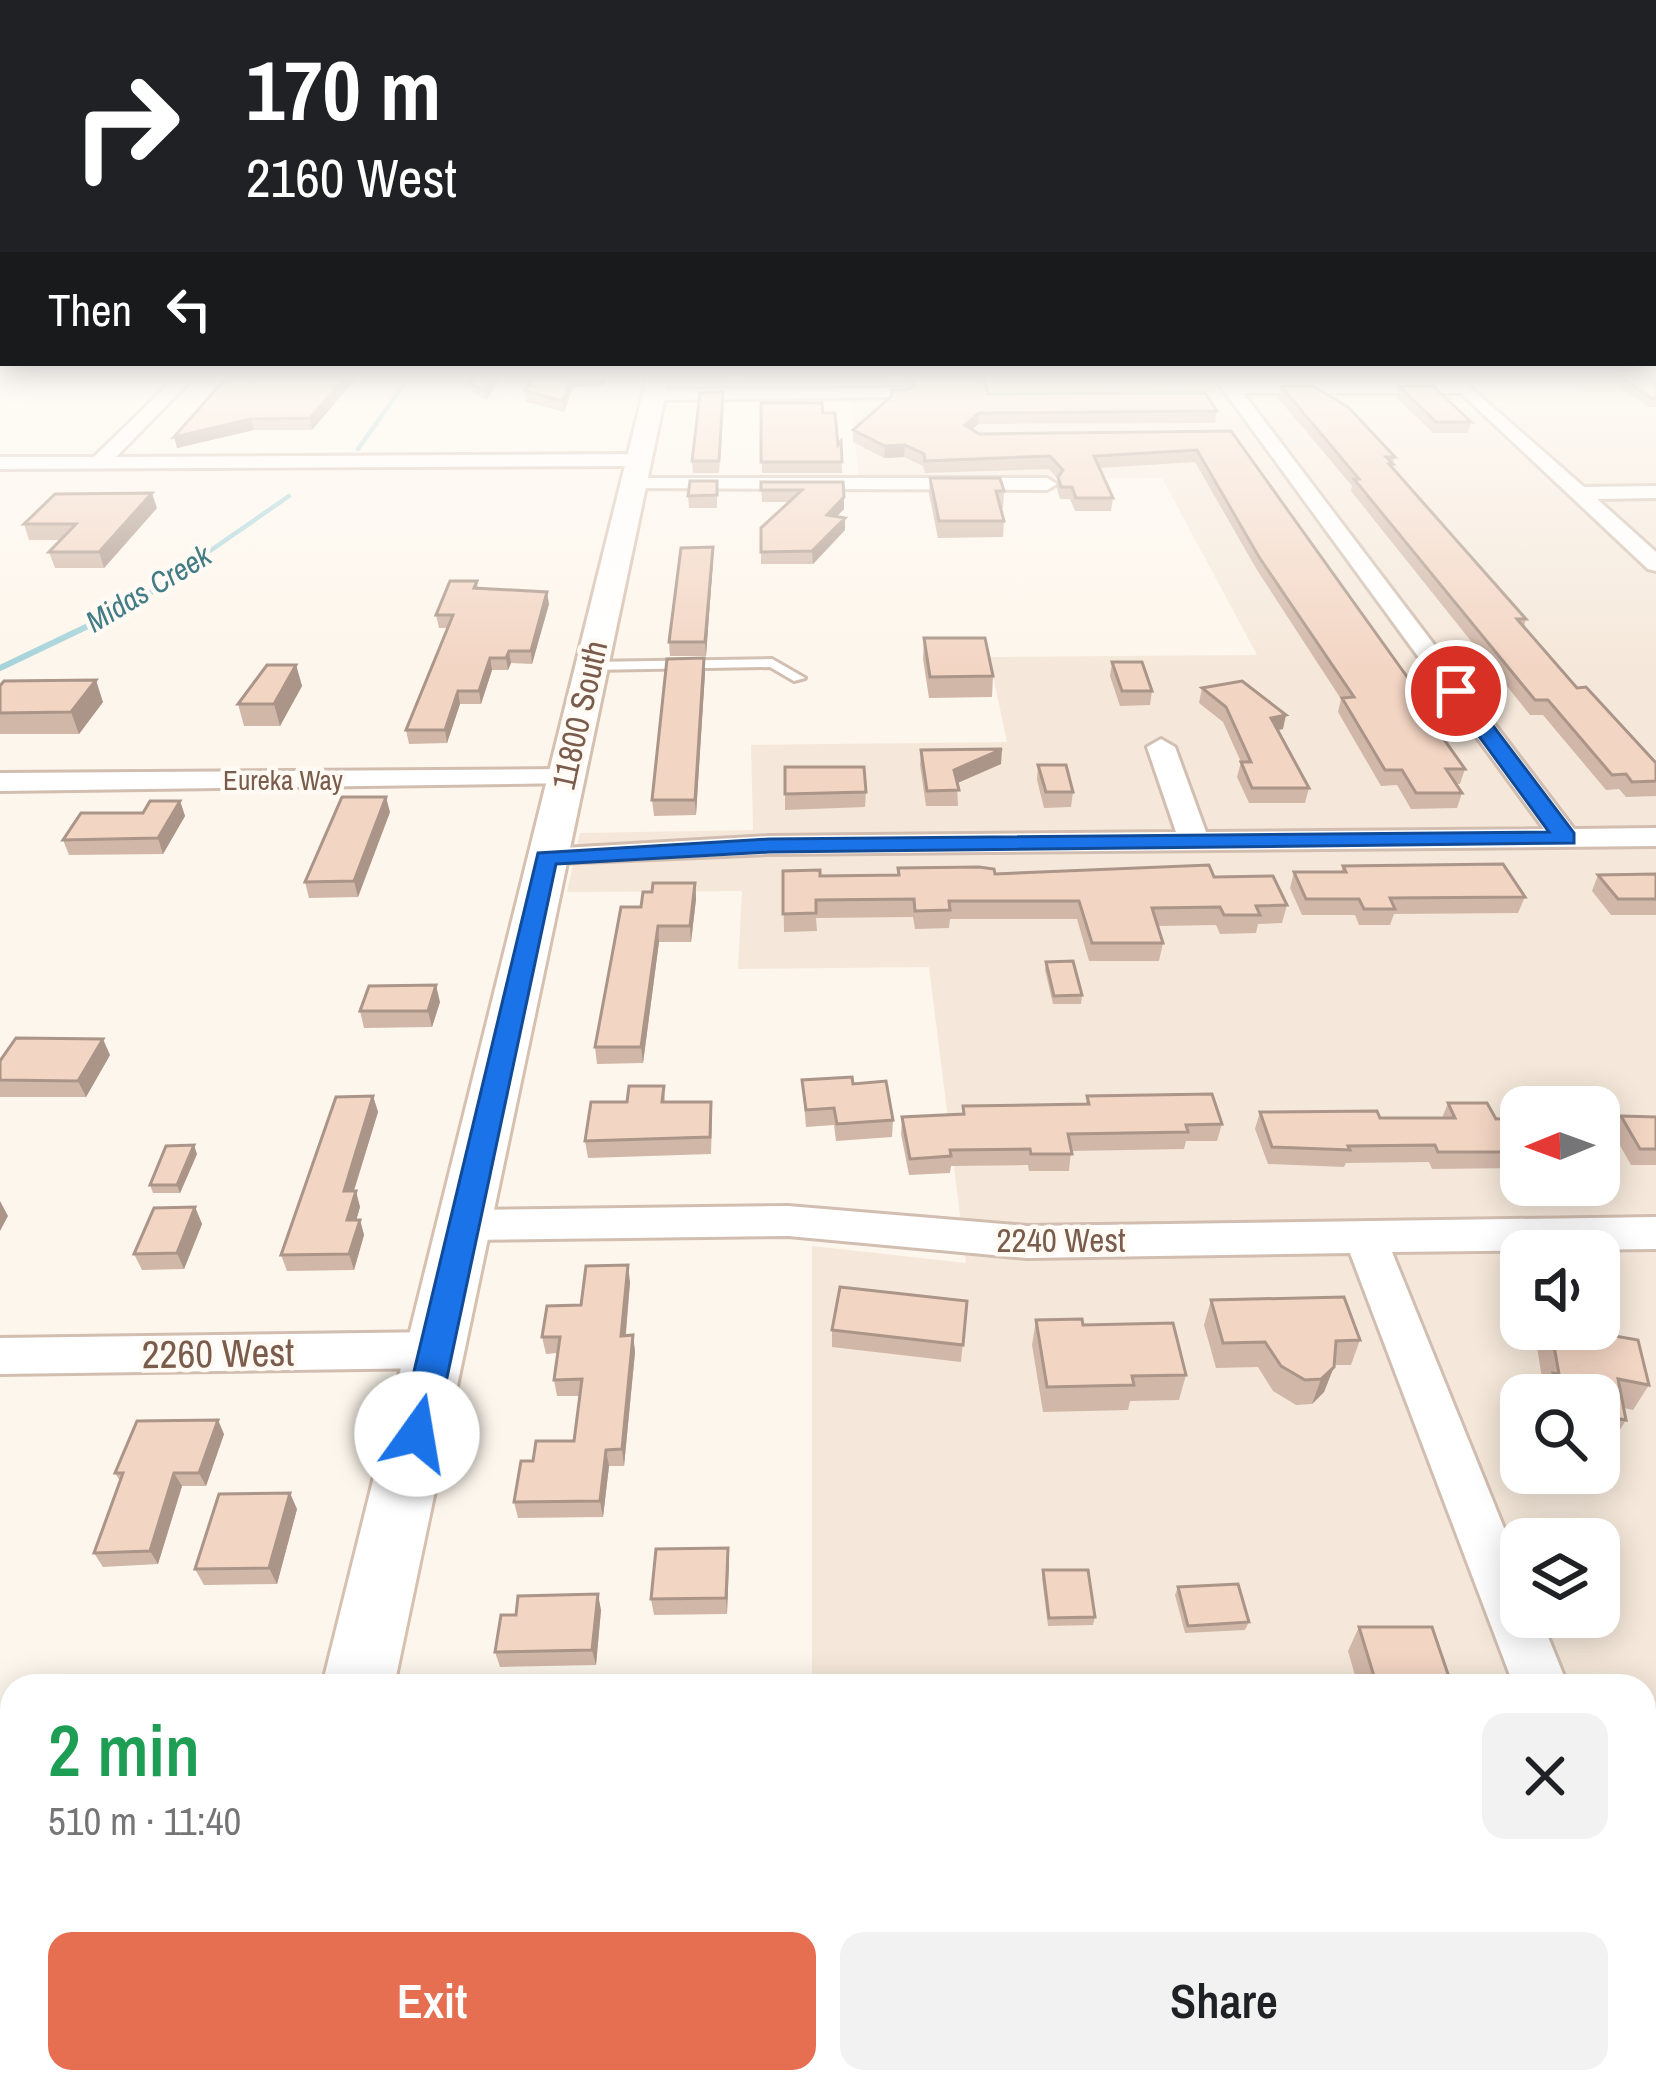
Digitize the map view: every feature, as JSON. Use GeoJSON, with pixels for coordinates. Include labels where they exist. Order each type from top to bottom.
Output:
{"type":"FeatureCollection","features":[{"type":"Feature","properties":{"kind":"main road","name":"11800 South"},"geometry":{"type":"LineString","coordinates":[[361,1674],[467,1225],[633,475]]}},
{"type":"Feature","properties":{"kind":"street"},"geometry":{"type":"LineString","coordinates":[[728,475],[1047,484]]}},
{"type":"Feature","properties":{"kind":"street"},"geometry":{"type":"LineString","coordinates":[[1285,475],[1566,838]]}},
{"type":"Feature","properties":{"kind":"street"},"geometry":{"type":"LineString","coordinates":[[1559,475],[1656,564]]}},
{"type":"Feature","properties":{"kind":"street"},"geometry":{"type":"LineString","coordinates":[[1580,493],[1656,492]]}},
{"type":"Feature","properties":{"kind":"street"},"geometry":{"type":"LineString","coordinates":[[1161,747],[1194,842]]}},
{"type":"Feature","properties":{"kind":"street","name":"Eureka Way"},"geometry":{"type":"LineString","coordinates":[[0,782],[566,777]]}},
{"type":"Feature","properties":{"kind":"street"},"geometry":{"type":"LineString","coordinates":[[546,858],[769,845],[1656,837]]}},
{"type":"Feature","properties":{"kind":"street","name":"2240 West"},"geometry":{"type":"LineString","coordinates":[[467,1225],[788,1221],[1027,1242],[1656,1233]]}},
{"type":"Feature","properties":{"kind":"street"},"geometry":{"type":"LineString","coordinates":[[1365,1237],[1536,1674]]}},
{"type":"Feature","properties":{"kind":"street","name":"2260 West"},"geometry":{"type":"LineString","coordinates":[[0,1356],[436,1350]]}},
{"type":"Feature","properties":{"kind":"lane"},"geometry":{"type":"LineString","coordinates":[[590,666],[772,663],[799,678]]}},
{"type":"Feature","properties":{"kind":"shaded area"},"geometry":{"type":"Polygon","coordinates":[[[858,475],[1656,475],[1656,1674],[812,1674],[812,1246],[966,1263],[929,967],[738,969],[742,891],[567,892],[580,833],[753,830],[751,745],[1007,742],[989,657],[1257,655],[1162,478],[859,480],[858,475]]]}},
{"type":"Feature","properties":{"kind":"building"},"geometry":{"type":"Polygon","coordinates":[[[1102,475],[1113,498],[1076,498],[1072,487],[1061,487],[1058,477],[1102,475]]]}},
{"type":"Feature","properties":{"kind":"building"},"geometry":{"type":"Polygon","coordinates":[[[1211,475],[1262,475],[1433,713],[1426,714],[1465,769],[1446,769],[1462,793],[1416,793],[1402,770],[1385,770],[1342,698],[1354,697],[1259,557],[1211,475]]]}},
{"type":"Feature","properties":{"kind":"building"},"geometry":{"type":"Polygon","coordinates":[[[1355,475],[1398,475],[1526,619],[1517,619],[1577,688],[1586,687],[1656,763],[1656,781],[1632,782],[1626,774],[1612,775],[1548,700],[1535,700],[1354,479],[1359,479],[1355,475]]]}},
{"type":"Feature","properties":{"kind":"building"},"geometry":{"type":"Polygon","coordinates":[[[930,478],[1000,478],[1004,491],[996,491],[1004,521],[939,521],[930,478]]]}},
{"type":"Feature","properties":{"kind":"building"},"geometry":{"type":"Polygon","coordinates":[[[690,481],[717,481],[717,495],[688,496],[690,481]]]}},
{"type":"Feature","properties":{"kind":"building"},"geometry":{"type":"Polygon","coordinates":[[[761,482],[843,482],[844,497],[827,515],[845,518],[812,551],[761,552],[761,528],[802,490],[761,490],[761,482]]]}},
{"type":"Feature","properties":{"kind":"building"},"geometry":{"type":"Polygon","coordinates":[[[152,493],[99,552],[49,552],[76,524],[24,524],[55,494],[152,493]]]}},
{"type":"Feature","properties":{"kind":"building"},"geometry":{"type":"Polygon","coordinates":[[[713,547],[705,642],[669,642],[681,548],[713,547]]]}},
{"type":"Feature","properties":{"kind":"building"},"geometry":{"type":"Polygon","coordinates":[[[450,581],[477,581],[474,588],[547,592],[531,651],[509,651],[506,658],[490,658],[479,691],[458,691],[445,730],[406,730],[453,615],[436,615],[450,581]]]}},
{"type":"Feature","properties":{"kind":"building"},"geometry":{"type":"Polygon","coordinates":[[[924,638],[985,638],[993,676],[930,677],[924,638]]]}},
{"type":"Feature","properties":{"kind":"building"},"geometry":{"type":"Polygon","coordinates":[[[704,658],[695,800],[652,800],[667,659],[704,658]]]}},
{"type":"Feature","properties":{"kind":"building"},"geometry":{"type":"Polygon","coordinates":[[[1112,662],[1142,662],[1152,691],[1122,691],[1112,662]]]}},
{"type":"Feature","properties":{"kind":"building"},"geometry":{"type":"Polygon","coordinates":[[[267,665],[296,665],[274,704],[238,704],[267,665]]]}},
{"type":"Feature","properties":{"kind":"building"},"geometry":{"type":"Polygon","coordinates":[[[96,680],[71,712],[0,713],[4,681],[96,680]]]}},
{"type":"Feature","properties":{"kind":"building"},"geometry":{"type":"Polygon","coordinates":[[[1242,681],[1286,715],[1271,718],[1309,788],[1252,788],[1241,762],[1251,762],[1226,707],[1202,688],[1242,681]]]}},
{"type":"Feature","properties":{"kind":"building"},"geometry":{"type":"Polygon","coordinates":[[[1002,749],[954,770],[959,790],[927,791],[921,750],[1002,749]]]}},
{"type":"Feature","properties":{"kind":"building"},"geometry":{"type":"Polygon","coordinates":[[[1038,765],[1066,765],[1073,792],[1046,792],[1038,765]]]}},
{"type":"Feature","properties":{"kind":"building"},"geometry":{"type":"Polygon","coordinates":[[[785,767],[864,767],[866,792],[785,794],[785,767]]]}},
{"type":"Feature","properties":{"kind":"building"},"geometry":{"type":"Polygon","coordinates":[[[342,797],[386,797],[354,881],[305,882],[342,797]]]}},
{"type":"Feature","properties":{"kind":"building"},"geometry":{"type":"Polygon","coordinates":[[[150,801],[180,801],[158,838],[63,840],[81,813],[143,813],[150,801]]]}},
{"type":"Feature","properties":{"kind":"building"},"geometry":{"type":"Polygon","coordinates":[[[1503,864],[1525,897],[1390,898],[1395,909],[1364,909],[1359,899],[1306,899],[1294,872],[1346,872],[1343,866],[1503,864]]]}},
{"type":"Feature","properties":{"kind":"building"},"geometry":{"type":"Polygon","coordinates":[[[1209,865],[1214,877],[1273,876],[1287,905],[1256,906],[1260,915],[1224,915],[1220,907],[1152,908],[1163,943],[1092,943],[1079,901],[949,901],[950,910],[915,911],[914,899],[816,900],[816,913],[783,914],[783,871],[820,870],[820,876],[899,875],[898,868],[979,867],[994,869],[995,874],[1209,865]]]}},
{"type":"Feature","properties":{"kind":"building"},"geometry":{"type":"Polygon","coordinates":[[[1656,874],[1656,899],[1618,899],[1598,875],[1656,874]]]}},
{"type":"Feature","properties":{"kind":"building"},"geometry":{"type":"Polygon","coordinates":[[[653,883],[695,883],[690,926],[658,926],[641,1047],[595,1047],[621,907],[641,907],[643,892],[652,892],[653,883]]]}},
{"type":"Feature","properties":{"kind":"building"},"geometry":{"type":"Polygon","coordinates":[[[1073,961],[1082,995],[1054,996],[1046,962],[1073,961]]]}},
{"type":"Feature","properties":{"kind":"building"},"geometry":{"type":"Polygon","coordinates":[[[436,985],[428,1011],[360,1011],[369,986],[436,985]]]}},
{"type":"Feature","properties":{"kind":"building"},"geometry":{"type":"Polygon","coordinates":[[[16,1038],[103,1039],[78,1081],[0,1080],[0,1061],[16,1038]]]}},
{"type":"Feature","properties":{"kind":"building"},"geometry":{"type":"Polygon","coordinates":[[[852,1077],[853,1084],[886,1081],[893,1120],[837,1124],[834,1108],[806,1110],[802,1080],[852,1077]]]}},
{"type":"Feature","properties":{"kind":"building"},"geometry":{"type":"Polygon","coordinates":[[[629,1086],[664,1086],[662,1102],[711,1102],[710,1137],[585,1141],[591,1102],[627,1102],[629,1086]]]}},
{"type":"Feature","properties":{"kind":"building"},"geometry":{"type":"Polygon","coordinates":[[[1212,1094],[1222,1124],[1186,1125],[1188,1132],[1068,1134],[1072,1154],[1031,1154],[1030,1149],[950,1150],[951,1156],[910,1159],[902,1117],[964,1114],[963,1106],[1089,1104],[1087,1096],[1212,1094]]]}},
{"type":"Feature","properties":{"kind":"building"},"geometry":{"type":"Polygon","coordinates":[[[373,1096],[344,1191],[356,1191],[347,1220],[360,1220],[349,1254],[281,1255],[336,1097],[373,1096]]]}},
{"type":"Feature","properties":{"kind":"building"},"geometry":{"type":"Polygon","coordinates":[[[1448,1103],[1487,1103],[1500,1119],[1500,1152],[1438,1152],[1435,1145],[1348,1146],[1350,1150],[1272,1147],[1260,1112],[1377,1111],[1380,1118],[1455,1118],[1448,1103]]]}},
{"type":"Feature","properties":{"kind":"building"},"geometry":{"type":"Polygon","coordinates":[[[1621,1116],[1656,1117],[1656,1149],[1640,1149],[1621,1116]]]}},
{"type":"Feature","properties":{"kind":"building"},"geometry":{"type":"Polygon","coordinates":[[[194,1145],[177,1185],[150,1185],[166,1146],[194,1145]]]}},
{"type":"Feature","properties":{"kind":"building"},"geometry":{"type":"Polygon","coordinates":[[[195,1207],[177,1253],[134,1254],[154,1208],[195,1207]]]}},
{"type":"Feature","properties":{"kind":"building"},"geometry":{"type":"Polygon","coordinates":[[[628,1265],[621,1336],[633,1335],[622,1449],[606,1450],[600,1501],[514,1502],[521,1461],[533,1461],[536,1441],[574,1441],[582,1379],[554,1380],[560,1337],[542,1337],[547,1306],[581,1305],[586,1266],[628,1265]]]}},
{"type":"Feature","properties":{"kind":"building"},"geometry":{"type":"Polygon","coordinates":[[[840,1287],[967,1301],[963,1345],[832,1330],[840,1287]]]}},
{"type":"Feature","properties":{"kind":"building"},"geometry":{"type":"Polygon","coordinates":[[[1344,1297],[1360,1340],[1336,1341],[1334,1367],[1321,1379],[1305,1380],[1281,1366],[1265,1342],[1223,1343],[1211,1300],[1344,1297]]]}},
{"type":"Feature","properties":{"kind":"building"},"geometry":{"type":"Polygon","coordinates":[[[1082,1319],[1083,1325],[1173,1323],[1186,1375],[1132,1376],[1134,1385],[1047,1387],[1036,1320],[1082,1319]]]}},
{"type":"Feature","properties":{"kind":"building"},"geometry":{"type":"Polygon","coordinates":[[[1620,1337],[1638,1340],[1649,1385],[1620,1379],[1620,1374],[1559,1374],[1555,1350],[1620,1350],[1620,1337]]]}},
{"type":"Feature","properties":{"kind":"building"},"geometry":{"type":"Polygon","coordinates":[[[218,1420],[199,1473],[174,1473],[150,1551],[94,1553],[123,1473],[115,1473],[137,1421],[218,1420]]]}},
{"type":"Feature","properties":{"kind":"building"},"geometry":{"type":"Polygon","coordinates":[[[290,1493],[269,1568],[195,1569],[219,1494],[290,1493]]]}},
{"type":"Feature","properties":{"kind":"building"},"geometry":{"type":"Polygon","coordinates":[[[728,1548],[726,1598],[651,1599],[656,1549],[728,1548]]]}},
{"type":"Feature","properties":{"kind":"building"},"geometry":{"type":"Polygon","coordinates":[[[1043,1570],[1088,1570],[1095,1617],[1049,1618],[1043,1570]]]}},
{"type":"Feature","properties":{"kind":"building"},"geometry":{"type":"Polygon","coordinates":[[[1238,1584],[1249,1622],[1188,1626],[1178,1587],[1238,1584]]]}},
{"type":"Feature","properties":{"kind":"building"},"geometry":{"type":"Polygon","coordinates":[[[598,1594],[592,1650],[495,1652],[501,1615],[516,1615],[518,1596],[598,1594]]]}},
{"type":"Feature","properties":{"kind":"building"},"geometry":{"type":"Polygon","coordinates":[[[1359,1627],[1432,1627],[1448,1674],[1373,1674],[1359,1627]]]}},
{"type":"Feature","properties":{"kind":"waterway","name":"Midas Creek"},"geometry":{"type":"LineString","coordinates":[[191,564],[289,496]]}},
{"type":"Feature","properties":{"kind":"waterway","name":"Midas Creek"},"geometry":{"type":"LineString","coordinates":[[0,668],[134,604],[195,561]]}},
{"type":"Feature","properties":{"kind":"route"},"geometry":{"type":"LineString","coordinates":[[417,1434],[546,858],[769,845],[1566,838],[1456,691]]}}]}
